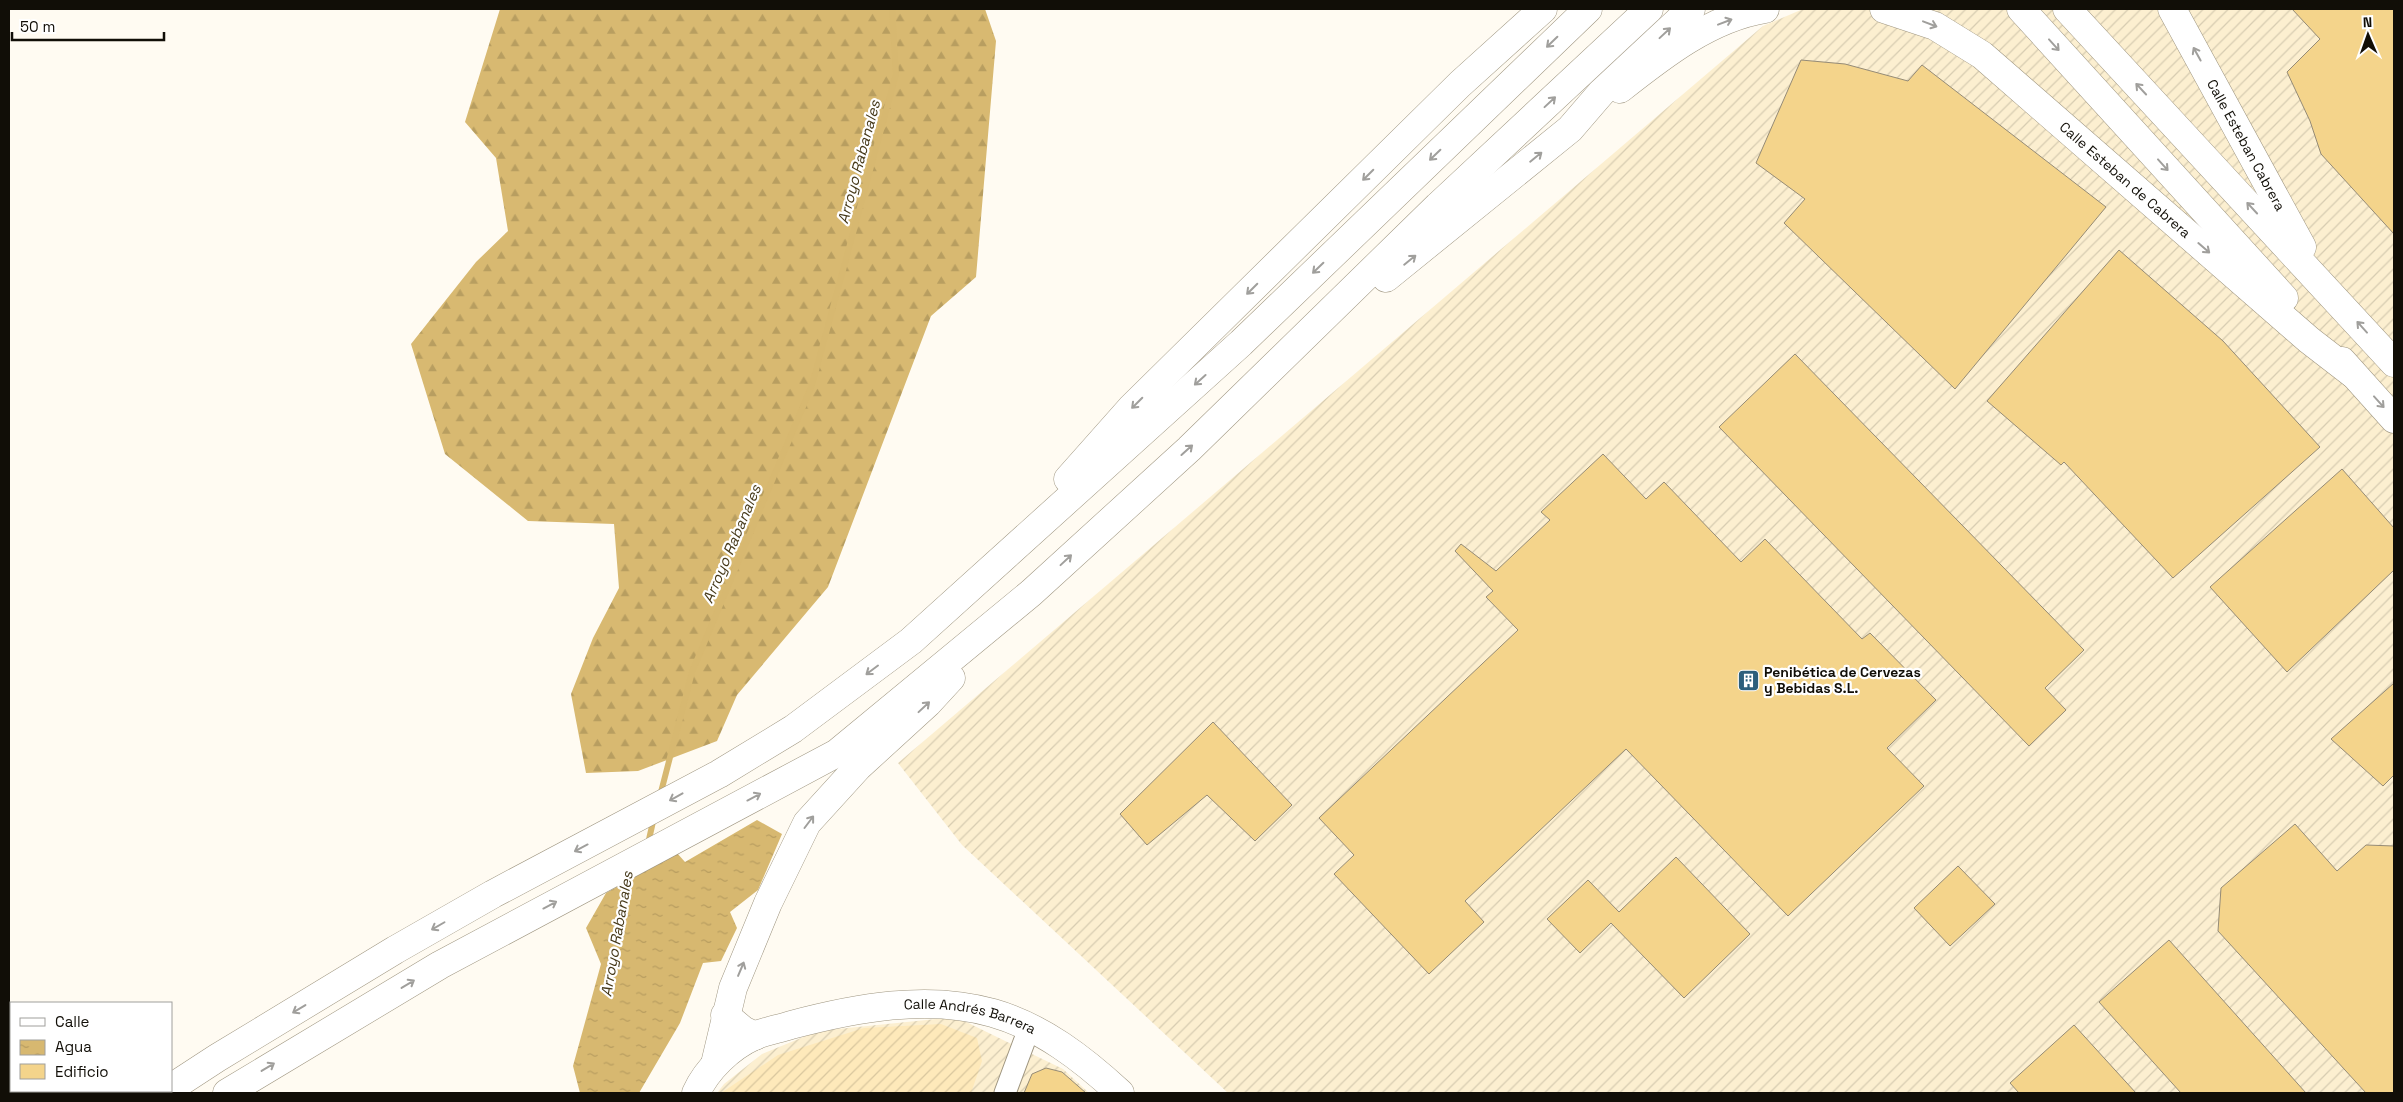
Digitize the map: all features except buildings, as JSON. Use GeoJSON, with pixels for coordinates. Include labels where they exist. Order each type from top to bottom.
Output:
{"type":"FeatureCollection","features":[{"type":"Feature","properties":{"kind":"main road"},"geometry":{"type":"LineString","coordinates":[[1460,84],[1527,9]]}},
{"type":"Feature","properties":{"kind":"main road"},"geometry":{"type":"LineString","coordinates":[[911,641],[1049,500],[1131,408],[1460,84],[1543,9]]}},
{"type":"Feature","properties":{"kind":"main road"},"geometry":{"type":"LineString","coordinates":[[172,1087],[395,950],[494,894],[719,774],[793,729],[911,641],[1241,343],[1588,9]]}},
{"type":"Feature","properties":{"kind":"main road"},"geometry":{"type":"LineString","coordinates":[[227,1093],[440,965],[837,753],[1031,593],[1189,449],[1438,206],[1649,9]]}},
{"type":"Feature","properties":{"kind":"main road"},"geometry":{"type":"LineString","coordinates":[[1570,129],[1601,93],[1691,9]]}},
{"type":"Feature","properties":{"kind":"main road"},"geometry":{"type":"LineString","coordinates":[[1250,390],[1648,67],[1706,29],[1752,11],[1765,9]]}},
{"type":"Feature","properties":{"kind":"main road","name":"Calle Esteban de Cabrera"},"geometry":{"type":"LineString","coordinates":[[1884,9],[1935,26],[1982,55],[2310,340],[2353,374]]}},
{"type":"Feature","properties":{"kind":"main road","name":"Calle Esteban de Cabrera"},"geometry":{"type":"LineString","coordinates":[[2021,9],[2394,419]]}},
{"type":"Feature","properties":{"kind":"main road"},"geometry":{"type":"LineString","coordinates":[[2067,9],[2394,363]]}},
{"type":"Feature","properties":{"kind":"main road","name":"Calle Esteban Cabrera"},"geometry":{"type":"LineString","coordinates":[[2172,9],[2320,281]]}},
{"type":"Feature","properties":{"kind":"main road"},"geometry":{"type":"LineString","coordinates":[[715,1064],[732,988],[768,903],[806,823],[858,767],[928,703],[1031,593]]}},
{"type":"Feature","properties":{"kind":"main road","name":"Calle Andrés Barrera"},"geometry":{"type":"LineString","coordinates":[[696,1092],[715,1064],[730,1051],[755,1036],[840,1013],[895,1006],[954,1004],[993,1013],[1030,1026],[1085,1062],[1120,1093]]}},
{"type":"Feature","properties":{"kind":"main road"},"geometry":{"type":"LineString","coordinates":[[725,1015],[743,1030],[755,1036]]}},
{"type":"Feature","properties":{"kind":"main road","name":"Calle Andrés Barrera"},"geometry":{"type":"LineString","coordinates":[[696,1092],[799,1023]]}},
{"type":"Feature","properties":{"kind":"street"},"geometry":{"type":"LineString","coordinates":[[1005,1093],[1030,1026]]}},
{"type":"Feature","properties":{"kind":"shaded area"},"geometry":{"type":"Polygon","coordinates":[[[1803,9],[2394,9],[2394,1093],[1228,1093],[962,845],[898,763],[1763,26],[1803,9]]]}},
{"type":"Feature","properties":{"kind":"shaded area"},"geometry":{"type":"Polygon","coordinates":[[[956,1017],[1063,1069],[1089,1093],[717,1093],[724,1084],[762,1054],[818,1031],[956,1017]]]}},
{"type":"Feature","properties":{"kind":"shaded area"},"geometry":{"type":"Polygon","coordinates":[[[941,1024],[977,1038],[982,1061],[971,1093],[721,1093],[778,1055],[864,1028],[941,1024]]]}},
{"type":"Feature","properties":{"kind":"green space"},"geometry":{"type":"Polygon","coordinates":[[[500,9],[985,9],[996,41],[976,277],[931,316],[828,587],[737,695],[717,741],[638,771],[586,773],[571,694],[593,638],[619,588],[614,524],[528,521],[445,454],[411,344],[476,262],[508,231],[496,158],[465,122],[500,9]]]}},
{"type":"Feature","properties":{"kind":"water"},"geometry":{"type":"Polygon","coordinates":[[[757,820],[782,834],[758,890],[730,912],[737,928],[721,961],[703,963],[680,1023],[639,1093],[580,1093],[573,1066],[601,964],[586,928],[606,893],[677,853],[685,862],[757,820]]]}},
{"type":"Feature","properties":{"kind":"waterway","name":"Arroyo Rabanales"},"geometry":{"type":"LineString","coordinates":[[660,796],[692,672],[812,385],[896,74],[892,9]]}},
{"type":"Feature","properties":{"kind":"waterway","name":"Arroyo Rabanales"},"geometry":{"type":"LineString","coordinates":[[648,844],[654,817]]}},
{"type":"Feature","properties":{"kind":"place","name":"Penibética de Cervezas y Bebidas S.L."},"geometry":{"type":"Point","coordinates":[1748,680]}}]}
